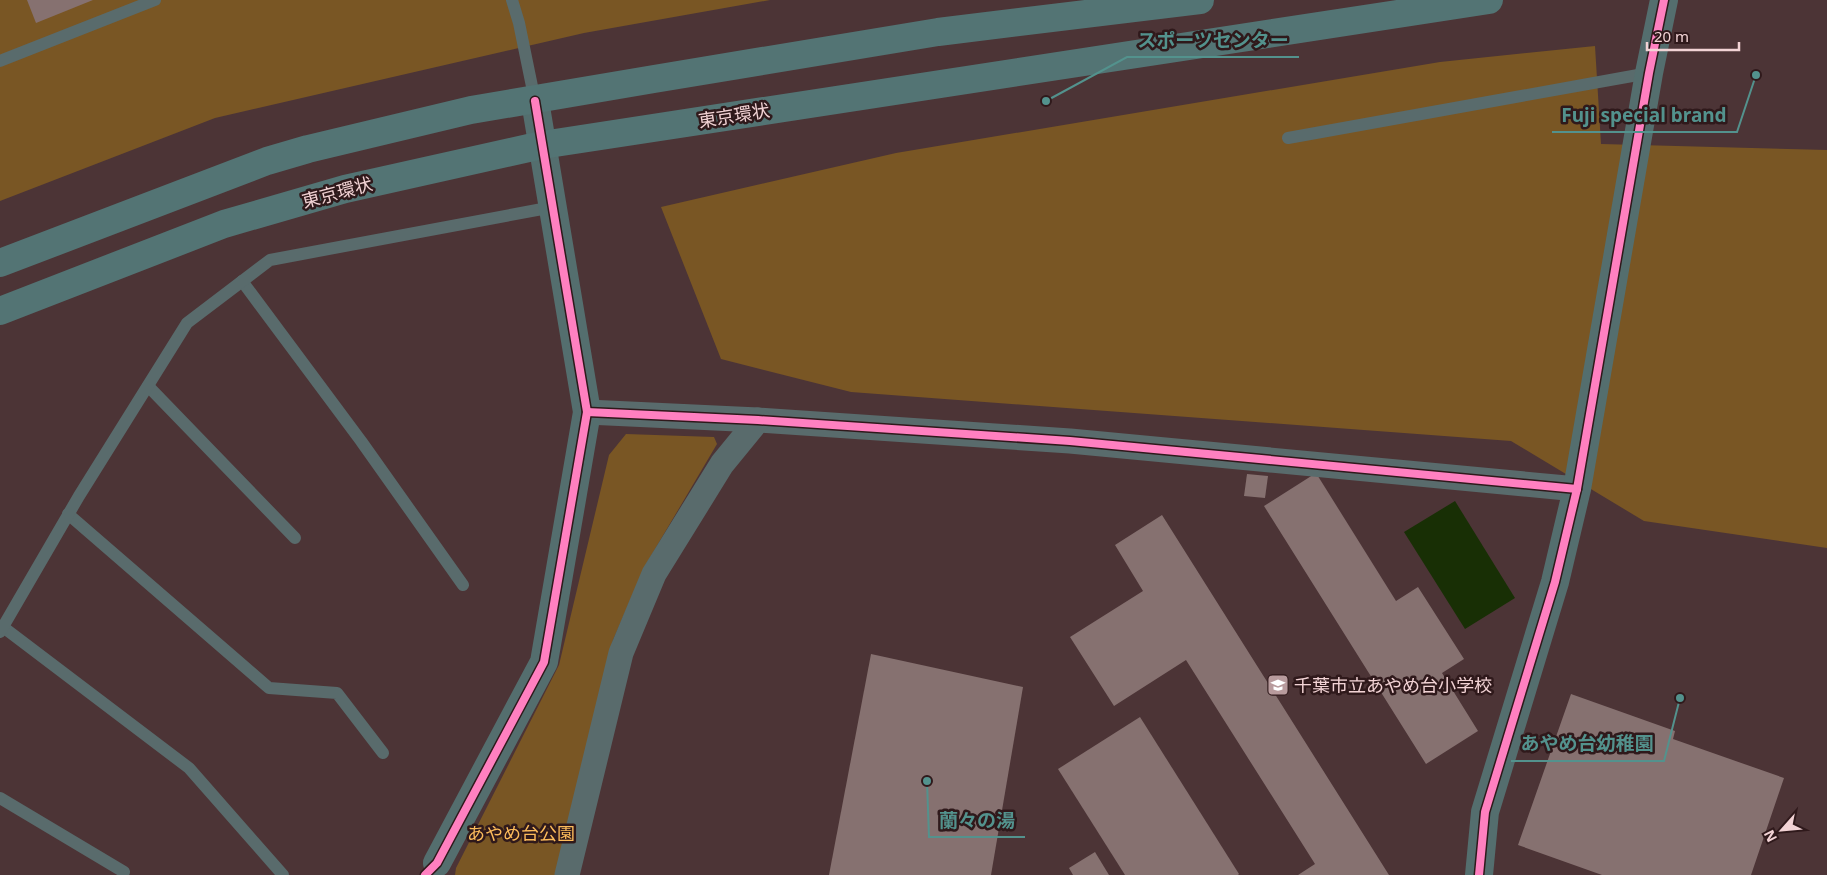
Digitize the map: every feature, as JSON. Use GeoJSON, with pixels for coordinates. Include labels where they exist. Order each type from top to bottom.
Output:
{"type":"FeatureCollection","features":[{"type":"Feature","properties":{"kind":"highway"},"geometry":{"type":"LineString","coordinates":[[0,263],[267,162],[308,149],[471,110],[535,101],[654,79],[938,32],[1200,0]]}},
{"type":"Feature","properties":{"kind":"highway","name":"東京環状"},"geometry":{"type":"LineString","coordinates":[[0,311],[224,224],[345,189],[542,144],[1489,0]]}},
{"type":"Feature","properties":{"kind":"street"},"geometry":{"type":"LineString","coordinates":[[1479,875],[1485,812],[1555,582],[1577,490],[1649,74],[1664,0]]}},
{"type":"Feature","properties":{"kind":"street"},"geometry":{"type":"LineString","coordinates":[[432,871],[544,662],[587,412],[535,101]]}},
{"type":"Feature","properties":{"kind":"street"},"geometry":{"type":"LineString","coordinates":[[587,412],[758,420],[1070,441],[1577,490]]}},
{"type":"Feature","properties":{"kind":"street"},"geometry":{"type":"LineString","coordinates":[[567,875],[621,653],[654,574],[722,464],[758,420]]}},
{"type":"Feature","properties":{"kind":"lane"},"geometry":{"type":"LineString","coordinates":[[0,61],[155,0]]}},
{"type":"Feature","properties":{"kind":"lane"},"geometry":{"type":"LineString","coordinates":[[512,0],[519,23],[535,101]]}},
{"type":"Feature","properties":{"kind":"lane"},"geometry":{"type":"LineString","coordinates":[[1288,138],[1649,74]]}},
{"type":"Feature","properties":{"kind":"lane"},"geometry":{"type":"LineString","coordinates":[[283,875],[189,768],[2,629],[68,514],[188,323],[242,281],[270,260],[553,207]]}},
{"type":"Feature","properties":{"kind":"lane"},"geometry":{"type":"LineString","coordinates":[[242,281],[361,441],[463,586]]}},
{"type":"Feature","properties":{"kind":"lane"},"geometry":{"type":"LineString","coordinates":[[148,386],[295,538]]}},
{"type":"Feature","properties":{"kind":"lane"},"geometry":{"type":"LineString","coordinates":[[68,514],[269,688],[337,693],[383,753]]}},
{"type":"Feature","properties":{"kind":"lane"},"geometry":{"type":"LineString","coordinates":[[0,798],[124,872]]}},
{"type":"Feature","properties":{"kind":"green space"},"geometry":{"type":"Polygon","coordinates":[[[0,0],[770,0],[584,33],[215,118],[0,201],[0,0]]]}},
{"type":"Feature","properties":{"kind":"green space"},"geometry":{"type":"Polygon","coordinates":[[[1595,46],[1601,144],[1827,150],[1827,548],[1644,521],[1511,441],[851,392],[721,359],[661,207],[896,153],[1440,62],[1595,46]]]}},
{"type":"Feature","properties":{"kind":"green space","name":"あやめ台公園"},"geometry":{"type":"Polygon","coordinates":[[[626,434],[714,437],[717,444],[645,566],[613,640],[555,875],[455,875],[456,868],[559,665],[609,455],[626,434]]]}},
{"type":"Feature","properties":{"kind":"shaded area"},"geometry":{"type":"Polygon","coordinates":[[[1455,501],[1515,598],[1465,629],[1404,532],[1455,501]]]}},
{"type":"Feature","properties":{"kind":"building"},"geometry":{"type":"Polygon","coordinates":[[[27,0],[93,0],[36,23],[27,0]]]}},
{"type":"Feature","properties":{"kind":"building"},"geometry":{"type":"Polygon","coordinates":[[[1316,473],[1396,601],[1418,587],[1464,659],[1442,673],[1478,731],[1426,764],[1264,506],[1316,473]]]}},
{"type":"Feature","properties":{"kind":"building"},"geometry":{"type":"Polygon","coordinates":[[[1247,474],[1268,476],[1265,498],[1244,496],[1247,474]]]}},
{"type":"Feature","properties":{"kind":"building"},"geometry":{"type":"Polygon","coordinates":[[[1162,515],[1389,875],[1298,875],[1315,864],[1186,660],[1114,706],[1070,637],[1143,591],[1115,545],[1162,515]]]}},
{"type":"Feature","properties":{"kind":"building"},"geometry":{"type":"Polygon","coordinates":[[[871,654],[1023,687],[991,875],[829,875],[871,654]]]}},
{"type":"Feature","properties":{"kind":"building"},"geometry":{"type":"Polygon","coordinates":[[[1571,694],[1675,731],[1673,739],[1784,778],[1751,875],[1602,875],[1518,845],[1571,694]]]}},
{"type":"Feature","properties":{"kind":"building"},"geometry":{"type":"Polygon","coordinates":[[[1140,717],[1238,875],[1125,875],[1058,769],[1140,717]]]}},
{"type":"Feature","properties":{"kind":"building"},"geometry":{"type":"Polygon","coordinates":[[[1095,852],[1109,875],[1073,875],[1069,868],[1095,852]]]}},
{"type":"Feature","properties":{"kind":"cycle path"},"geometry":{"type":"LineString","coordinates":[[1479,875],[1485,812],[1555,582],[1577,489],[1649,73],[1664,0]]}},
{"type":"Feature","properties":{"kind":"cycle path"},"geometry":{"type":"LineString","coordinates":[[425,875],[437,863],[544,662],[587,412],[535,101]]}},
{"type":"Feature","properties":{"kind":"cycle path"},"geometry":{"type":"LineString","coordinates":[[587,412],[758,420],[1070,441],[1577,489]]}},
{"type":"Feature","properties":{"kind":"place","name":"Fuji special brand"},"geometry":{"type":"Point","coordinates":[1756,75]}},
{"type":"Feature","properties":{"kind":"place","name":"スポーツセンター"},"geometry":{"type":"Point","coordinates":[1046,101]}},
{"type":"Feature","properties":{"kind":"place","name":"千葉市立あやめ台小学校"},"geometry":{"type":"Point","coordinates":[1278,685]}},
{"type":"Feature","properties":{"kind":"place","name":"あやめ台幼稚園"},"geometry":{"type":"Point","coordinates":[1680,698]}},
{"type":"Feature","properties":{"kind":"place","name":"蘭々の湯"},"geometry":{"type":"Point","coordinates":[927,781]}}]}
